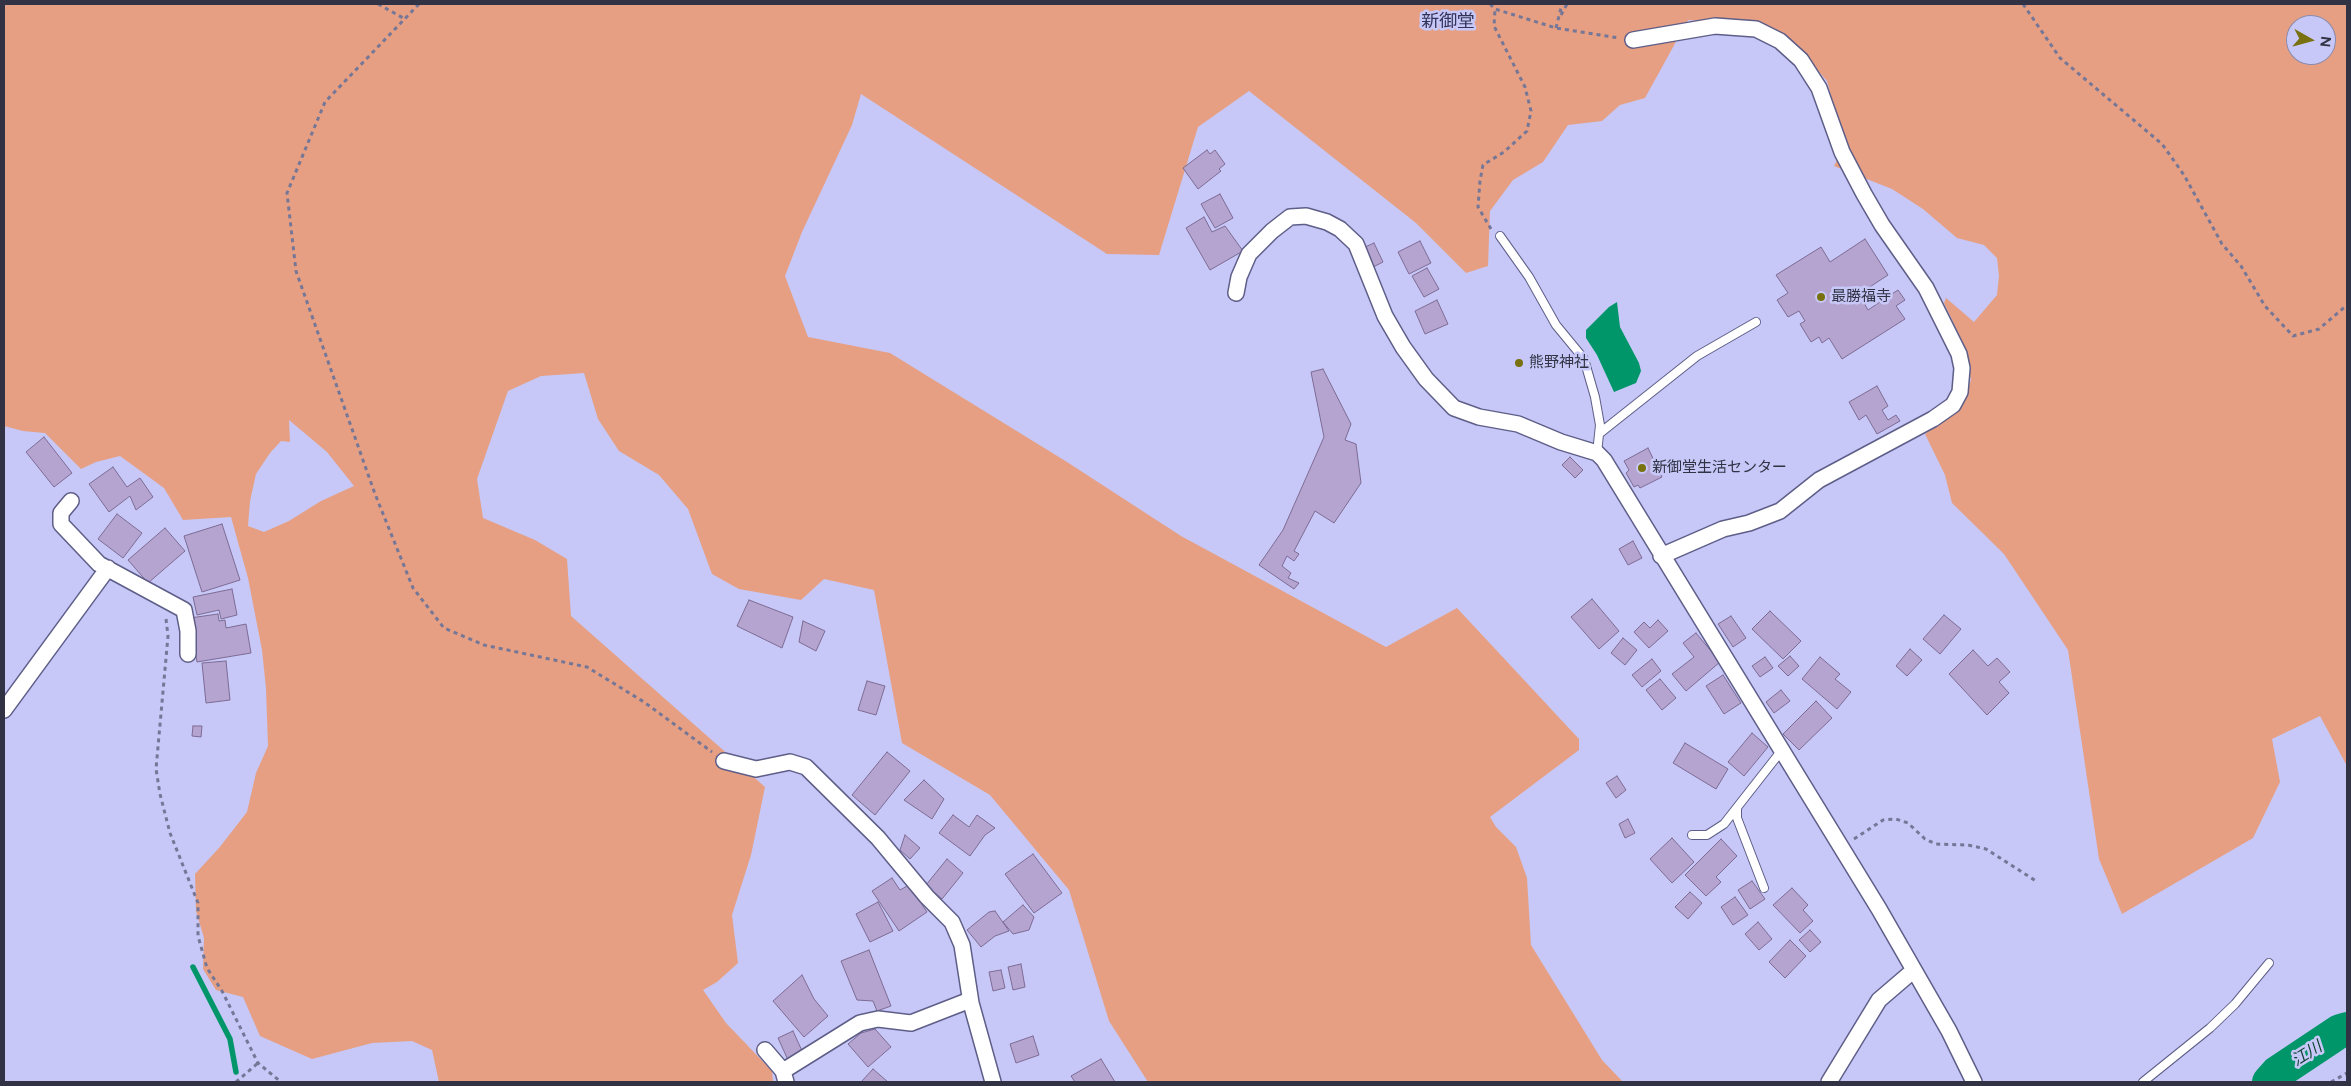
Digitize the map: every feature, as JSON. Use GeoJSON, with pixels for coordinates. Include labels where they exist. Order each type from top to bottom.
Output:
{"type":"FeatureCollection","features":[{"type":"Feature","properties":{"kind":"street"},"geometry":{"type":"LineString","coordinates":[[1633,40],[1715,26],[1756,29],[1780,41],[1801,60],[1819,88],[1842,152],[1882,225],[1926,288],[1959,354],[1962,368],[1960,392],[1953,406],[1933,419],[1819,480],[1780,511],[1750,523],[1723,529],[1661,556]]}},
{"type":"Feature","properties":{"kind":"street"},"geometry":{"type":"LineString","coordinates":[[1236,293],[1239,277],[1249,254],[1272,231],[1290,218],[1306,216],[1328,222],[1340,229],[1356,244],[1385,316],[1403,347],[1426,379],[1454,408],[1479,417],[1518,424],[1561,442],[1597,453],[1604,460],[1661,556],[1842,848],[1949,1032],[1974,1082]]}},
{"type":"Feature","properties":{"kind":"street"},"geometry":{"type":"LineString","coordinates":[[70,501],[61,513],[61,524],[99,564],[184,610],[188,631],[188,654]]}},
{"type":"Feature","properties":{"kind":"street"},"geometry":{"type":"LineString","coordinates":[[4,710],[108,568]]}},
{"type":"Feature","properties":{"kind":"street"},"geometry":{"type":"LineString","coordinates":[[724,760],[756,769],[790,762],[806,767],[878,838],[927,897],[952,922],[962,945],[970,1000],[993,1082]]}},
{"type":"Feature","properties":{"kind":"street"},"geometry":{"type":"LineString","coordinates":[[1829,1082],[1879,1000],[1914,970]]}},
{"type":"Feature","properties":{"kind":"street"},"geometry":{"type":"LineString","coordinates":[[766,1050],[784,1077],[860,1023],[878,1019],[911,1022],[970,1000]]}},
{"type":"Feature","properties":{"kind":"lane"},"geometry":{"type":"LineString","coordinates":[[1500,236],[1529,277],[1556,325],[1584,359],[1595,397],[1600,426],[1597,453]]}},
{"type":"Feature","properties":{"kind":"lane"},"geometry":{"type":"LineString","coordinates":[[1600,433],[1697,356],[1756,322]]}},
{"type":"Feature","properties":{"kind":"lane"},"geometry":{"type":"LineString","coordinates":[[1692,835],[1707,835],[1724,824],[1782,750]]}},
{"type":"Feature","properties":{"kind":"lane"},"geometry":{"type":"LineString","coordinates":[[1737,808],[1737,818],[1764,888]]}},
{"type":"Feature","properties":{"kind":"lane"},"geometry":{"type":"LineString","coordinates":[[2143,1082],[2210,1028],[2235,1004],[2269,963]]}},
{"type":"Feature","properties":{"kind":"path"},"geometry":{"type":"LineString","coordinates":[[378,4],[405,19]]}},
{"type":"Feature","properties":{"kind":"path"},"geometry":{"type":"LineString","coordinates":[[419,4],[325,102],[287,193],[296,271],[375,494],[413,588],[444,628],[484,645],[587,667],[644,702],[724,760]]}},
{"type":"Feature","properties":{"kind":"path"},"geometry":{"type":"LineString","coordinates":[[1490,4],[1495,9],[1556,28],[1633,40]]}},
{"type":"Feature","properties":{"kind":"path"},"geometry":{"type":"LineString","coordinates":[[1556,28],[1562,4]]}},
{"type":"Feature","properties":{"kind":"path"},"geometry":{"type":"LineString","coordinates":[[1559,17],[1567,4]]}},
{"type":"Feature","properties":{"kind":"path"},"geometry":{"type":"LineString","coordinates":[[2023,4],[2060,58],[2162,144],[2184,175],[2222,244],[2241,266],[2264,306],[2293,336],[2319,328],[2347,305]]}},
{"type":"Feature","properties":{"kind":"path"},"geometry":{"type":"LineString","coordinates":[[1495,9],[1494,26],[1525,87],[1531,111],[1528,131],[1504,152],[1483,166],[1478,207],[1488,226],[1500,236]]}},
{"type":"Feature","properties":{"kind":"path"},"geometry":{"type":"LineString","coordinates":[[165,614],[168,636],[156,769],[160,794],[170,833],[198,903],[198,936],[207,968],[222,991],[258,1063],[281,1082]]}},
{"type":"Feature","properties":{"kind":"path"},"geometry":{"type":"LineString","coordinates":[[1842,848],[1883,820],[1896,819],[1908,823],[1925,839],[1936,844],[1968,844],[1986,849],[2036,881]]}},
{"type":"Feature","properties":{"kind":"path"},"geometry":{"type":"LineString","coordinates":[[236,1082],[258,1063]]}},
{"type":"Feature","properties":{"kind":"path"},"geometry":{"type":"LineString","coordinates":[[2331,1082],[2347,1073]]}},
{"type":"Feature","properties":{"kind":"shaded area"},"geometry":{"type":"Polygon","coordinates":[[[4,4],[2347,4],[2347,766],[2320,716],[2272,739],[2280,782],[2253,838],[2122,914],[2099,859],[2068,650],[2004,554],[1952,503],[1945,475],[1925,434],[1962,406],[1971,380],[1964,345],[1944,303],[1946,298],[1974,322],[1997,295],[1999,276],[1997,258],[1984,245],[1957,238],[1923,209],[1892,189],[1834,166],[1844,146],[1827,81],[1801,51],[1754,25],[1688,20],[1645,98],[1620,105],[1602,121],[1568,125],[1543,162],[1513,180],[1490,211],[1488,266],[1466,273],[1416,223],[1249,91],[1198,127],[1159,255],[1107,254],[861,94],[852,125],[802,232],[785,276],[808,337],[890,353],[1067,462],[1181,536],[1386,647],[1457,608],[1579,739],[1579,750],[1490,817],[1496,827],[1516,847],[1527,878],[1531,945],[1602,1060],[1623,1082],[1148,1082],[1109,1021],[1069,890],[990,795],[902,743],[874,590],[824,579],[801,600],[739,589],[712,574],[688,509],[659,475],[619,451],[598,419],[584,373],[541,376],[508,391],[477,479],[483,518],[535,540],[567,559],[571,616],[765,787],[751,855],[732,915],[738,963],[717,982],[703,990],[726,1023],[772,1071],[773,1082],[439,1082],[432,1050],[412,1041],[372,1043],[312,1059],[260,1036],[243,997],[216,990],[203,969],[204,938],[196,911],[195,874],[219,848],[247,812],[256,773],[268,746],[266,688],[262,650],[248,578],[231,517],[183,520],[164,488],[120,456],[96,462],[81,469],[45,433],[23,431],[4,426],[4,4]],[[289,420],[290,442],[281,441],[270,453],[256,474],[250,501],[248,526],[264,532],[289,521],[321,501],[354,486],[327,452],[289,420]]]}},
{"type":"Feature","properties":{"kind":"shaded area"},"geometry":{"type":"Polygon","coordinates":[[[1617,302],[1620,327],[1639,363],[1641,371],[1636,383],[1614,392],[1597,355],[1586,338],[1586,330],[1609,307],[1617,302]]]}},
{"type":"Feature","properties":{"kind":"building"},"geometry":{"type":"Polygon","coordinates":[[[1207,150],[1210,154],[1215,150],[1225,164],[1219,169],[1221,171],[1198,189],[1183,168],[1207,150]]]}},
{"type":"Feature","properties":{"kind":"building"},"geometry":{"type":"Polygon","coordinates":[[[1220,194],[1233,218],[1215,228],[1201,204],[1220,194]]]}},
{"type":"Feature","properties":{"kind":"building"},"geometry":{"type":"Polygon","coordinates":[[[1204,217],[1212,232],[1225,226],[1243,251],[1210,270],[1186,228],[1204,217]]]}},
{"type":"Feature","properties":{"kind":"building","name":"最勝福寺"},"geometry":{"type":"Polygon","coordinates":[[[1865,239],[1888,275],[1859,294],[1868,310],[1898,290],[1905,300],[1896,306],[1905,319],[1842,359],[1829,338],[1822,343],[1819,337],[1811,342],[1800,324],[1805,321],[1799,311],[1788,317],[1777,300],[1788,293],[1776,275],[1821,247],[1830,262],[1865,239]]]}},
{"type":"Feature","properties":{"kind":"building"},"geometry":{"type":"Polygon","coordinates":[[[1420,241],[1431,263],[1409,274],[1398,252],[1420,241]]]}},
{"type":"Feature","properties":{"kind":"building"},"geometry":{"type":"Polygon","coordinates":[[[1374,243],[1383,262],[1373,267],[1363,248],[1374,243]]]}},
{"type":"Feature","properties":{"kind":"building"},"geometry":{"type":"Polygon","coordinates":[[[1427,268],[1439,289],[1424,297],[1412,276],[1427,268]]]}},
{"type":"Feature","properties":{"kind":"building"},"geometry":{"type":"Polygon","coordinates":[[[1437,300],[1448,324],[1425,334],[1415,311],[1437,300]]]}},
{"type":"Feature","properties":{"kind":"building"},"geometry":{"type":"Polygon","coordinates":[[[1323,369],[1351,424],[1345,440],[1356,444],[1361,483],[1334,523],[1315,511],[1294,551],[1299,554],[1294,561],[1287,556],[1282,566],[1291,573],[1288,578],[1299,583],[1294,589],[1259,565],[1283,530],[1324,437],[1311,372],[1323,369]]]}},
{"type":"Feature","properties":{"kind":"building"},"geometry":{"type":"Polygon","coordinates":[[[1877,386],[1888,406],[1882,410],[1888,420],[1896,415],[1900,421],[1877,434],[1866,415],[1859,420],[1849,402],[1877,386]]]}},
{"type":"Feature","properties":{"kind":"building"},"geometry":{"type":"Polygon","coordinates":[[[44,437],[72,473],[54,487],[26,452],[44,437]]]}},
{"type":"Feature","properties":{"kind":"building","name":"新御堂生活センター"},"geometry":{"type":"Polygon","coordinates":[[[1648,448],[1662,477],[1640,488],[1638,485],[1634,487],[1626,473],[1629,470],[1624,461],[1648,448]]]}},
{"type":"Feature","properties":{"kind":"building"},"geometry":{"type":"Polygon","coordinates":[[[1570,457],[1583,470],[1575,478],[1562,465],[1570,457]]]}},
{"type":"Feature","properties":{"kind":"building"},"geometry":{"type":"Polygon","coordinates":[[[113,467],[127,487],[140,478],[153,497],[136,510],[130,496],[109,512],[89,484],[113,467]]]}},
{"type":"Feature","properties":{"kind":"building"},"geometry":{"type":"Polygon","coordinates":[[[117,514],[142,533],[123,558],[98,539],[117,514]]]}},
{"type":"Feature","properties":{"kind":"building"},"geometry":{"type":"Polygon","coordinates":[[[222,524],[240,580],[202,592],[184,536],[222,524]]]}},
{"type":"Feature","properties":{"kind":"building"},"geometry":{"type":"Polygon","coordinates":[[[165,528],[185,551],[148,583],[128,560],[165,528]]]}},
{"type":"Feature","properties":{"kind":"building"},"geometry":{"type":"Polygon","coordinates":[[[1633,541],[1642,558],[1628,565],[1619,549],[1633,541]]]}},
{"type":"Feature","properties":{"kind":"building"},"geometry":{"type":"Polygon","coordinates":[[[232,589],[237,615],[221,619],[219,610],[197,615],[193,597],[232,589]]]}},
{"type":"Feature","properties":{"kind":"building"},"geometry":{"type":"Polygon","coordinates":[[[1592,599],[1619,631],[1599,649],[1571,617],[1592,599]]]}},
{"type":"Feature","properties":{"kind":"building"},"geometry":{"type":"Polygon","coordinates":[[[749,600],[793,617],[782,648],[737,626],[749,600]]]}},
{"type":"Feature","properties":{"kind":"building"},"geometry":{"type":"Polygon","coordinates":[[[1770,611],[1801,641],[1783,659],[1752,629],[1770,611]]]}},
{"type":"Feature","properties":{"kind":"building"},"geometry":{"type":"Polygon","coordinates":[[[218,614],[219,621],[225,620],[226,628],[246,624],[251,653],[197,662],[190,618],[218,614]]]}},
{"type":"Feature","properties":{"kind":"building"},"geometry":{"type":"Polygon","coordinates":[[[1944,615],[1961,629],[1940,654],[1923,639],[1944,615]]]}},
{"type":"Feature","properties":{"kind":"building"},"geometry":{"type":"Polygon","coordinates":[[[1731,616],[1746,638],[1733,647],[1718,624],[1731,616]]]}},
{"type":"Feature","properties":{"kind":"building"},"geometry":{"type":"Polygon","coordinates":[[[1658,620],[1668,631],[1649,648],[1634,632],[1644,622],[1650,628],[1658,620]]]}},
{"type":"Feature","properties":{"kind":"building"},"geometry":{"type":"Polygon","coordinates":[[[803,621],[825,631],[816,651],[799,642],[803,621]]]}},
{"type":"Feature","properties":{"kind":"building"},"geometry":{"type":"Polygon","coordinates":[[[1696,633],[1720,662],[1686,691],[1672,674],[1694,657],[1683,643],[1696,633]]]}},
{"type":"Feature","properties":{"kind":"building"},"geometry":{"type":"Polygon","coordinates":[[[1623,638],[1637,650],[1625,665],[1611,653],[1623,638]]]}},
{"type":"Feature","properties":{"kind":"building"},"geometry":{"type":"Polygon","coordinates":[[[1910,649],[1922,660],[1907,676],[1896,666],[1910,649]]]}},
{"type":"Feature","properties":{"kind":"building"},"geometry":{"type":"Polygon","coordinates":[[[1973,650],[1988,666],[1997,658],[2010,672],[1999,682],[2009,693],[1987,715],[1949,674],[1973,650]]]}},
{"type":"Feature","properties":{"kind":"building"},"geometry":{"type":"Polygon","coordinates":[[[1790,656],[1799,666],[1788,676],[1778,666],[1790,656]]]}},
{"type":"Feature","properties":{"kind":"building"},"geometry":{"type":"Polygon","coordinates":[[[1765,657],[1773,668],[1760,677],[1752,666],[1765,657]]]}},
{"type":"Feature","properties":{"kind":"building"},"geometry":{"type":"Polygon","coordinates":[[[1820,657],[1840,674],[1835,679],[1851,692],[1837,709],[1802,679],[1820,657]]]}},
{"type":"Feature","properties":{"kind":"building"},"geometry":{"type":"Polygon","coordinates":[[[1652,659],[1661,671],[1642,687],[1632,675],[1652,659]]]}},
{"type":"Feature","properties":{"kind":"building"},"geometry":{"type":"Polygon","coordinates":[[[226,661],[230,700],[206,703],[202,663],[226,661]]]}},
{"type":"Feature","properties":{"kind":"building"},"geometry":{"type":"Polygon","coordinates":[[[1723,675],[1741,703],[1724,714],[1706,686],[1723,675]]]}},
{"type":"Feature","properties":{"kind":"building"},"geometry":{"type":"Polygon","coordinates":[[[1660,679],[1676,698],[1662,710],[1646,690],[1660,679]]]}},
{"type":"Feature","properties":{"kind":"building"},"geometry":{"type":"Polygon","coordinates":[[[867,681],[885,686],[876,715],[858,710],[867,681]]]}},
{"type":"Feature","properties":{"kind":"building"},"geometry":{"type":"Polygon","coordinates":[[[1781,690],[1790,701],[1774,713],[1766,702],[1781,690]]]}},
{"type":"Feature","properties":{"kind":"building"},"geometry":{"type":"Polygon","coordinates":[[[1816,701],[1832,718],[1799,750],[1783,734],[1816,701]]]}},
{"type":"Feature","properties":{"kind":"building"},"geometry":{"type":"Polygon","coordinates":[[[193,726],[202,726],[201,737],[192,736],[193,726]]]}},
{"type":"Feature","properties":{"kind":"building"},"geometry":{"type":"Polygon","coordinates":[[[1752,733],[1768,747],[1744,776],[1728,762],[1752,733]]]}},
{"type":"Feature","properties":{"kind":"building"},"geometry":{"type":"Polygon","coordinates":[[[1685,743],[1728,769],[1716,789],[1673,763],[1685,743]]]}},
{"type":"Feature","properties":{"kind":"building"},"geometry":{"type":"Polygon","coordinates":[[[887,752],[910,771],[875,815],[852,795],[887,752]]]}},
{"type":"Feature","properties":{"kind":"building"},"geometry":{"type":"Polygon","coordinates":[[[1617,776],[1626,790],[1616,798],[1606,783],[1617,776]]]}},
{"type":"Feature","properties":{"kind":"building"},"geometry":{"type":"Polygon","coordinates":[[[924,780],[944,799],[932,819],[904,800],[924,780]]]}},
{"type":"Feature","properties":{"kind":"building"},"geometry":{"type":"Polygon","coordinates":[[[953,815],[969,827],[977,815],[995,828],[985,835],[970,856],[939,833],[953,815]]]}},
{"type":"Feature","properties":{"kind":"building"},"geometry":{"type":"Polygon","coordinates":[[[1628,819],[1635,833],[1625,838],[1619,824],[1628,819]]]}},
{"type":"Feature","properties":{"kind":"building"},"geometry":{"type":"Polygon","coordinates":[[[905,835],[920,848],[910,859],[900,850],[905,835]]]}},
{"type":"Feature","properties":{"kind":"building"},"geometry":{"type":"Polygon","coordinates":[[[1672,838],[1694,862],[1672,883],[1650,859],[1672,838]]]}},
{"type":"Feature","properties":{"kind":"building"},"geometry":{"type":"Polygon","coordinates":[[[1721,839],[1737,856],[1716,877],[1721,882],[1706,896],[1685,875],[1721,839]]]}},
{"type":"Feature","properties":{"kind":"building"},"geometry":{"type":"Polygon","coordinates":[[[1033,854],[1062,893],[1034,913],[1005,874],[1033,854]]]}},
{"type":"Feature","properties":{"kind":"building"},"geometry":{"type":"Polygon","coordinates":[[[947,859],[963,873],[942,899],[926,885],[947,859]]]}},
{"type":"Feature","properties":{"kind":"building"},"geometry":{"type":"Polygon","coordinates":[[[892,878],[900,890],[909,885],[927,912],[899,931],[872,891],[892,878]]]}},
{"type":"Feature","properties":{"kind":"building"},"geometry":{"type":"Polygon","coordinates":[[[1752,881],[1765,899],[1750,909],[1738,890],[1752,881]]]}},
{"type":"Feature","properties":{"kind":"building"},"geometry":{"type":"Polygon","coordinates":[[[1792,888],[1808,905],[1803,910],[1813,921],[1800,933],[1773,905],[1792,888]]]}},
{"type":"Feature","properties":{"kind":"building"},"geometry":{"type":"Polygon","coordinates":[[[1690,892],[1702,903],[1688,919],[1675,907],[1690,892]]]}},
{"type":"Feature","properties":{"kind":"building"},"geometry":{"type":"Polygon","coordinates":[[[1735,897],[1748,915],[1733,925],[1721,907],[1735,897]]]}},
{"type":"Feature","properties":{"kind":"building"},"geometry":{"type":"Polygon","coordinates":[[[878,902],[893,931],[870,942],[856,914],[878,902]]]}},
{"type":"Feature","properties":{"kind":"building"},"geometry":{"type":"Polygon","coordinates":[[[1023,905],[1034,917],[1029,930],[1013,934],[1003,922],[1023,905]]]}},
{"type":"Feature","properties":{"kind":"building"},"geometry":{"type":"Polygon","coordinates":[[[995,911],[1009,931],[995,936],[981,947],[967,930],[989,912],[995,911]]]}},
{"type":"Feature","properties":{"kind":"building"},"geometry":{"type":"Polygon","coordinates":[[[1758,922],[1772,939],[1759,950],[1745,934],[1758,922]]]}},
{"type":"Feature","properties":{"kind":"building"},"geometry":{"type":"Polygon","coordinates":[[[1810,930],[1821,942],[1810,952],[1799,940],[1810,930]]]}},
{"type":"Feature","properties":{"kind":"building"},"geometry":{"type":"Polygon","coordinates":[[[1790,940],[1806,956],[1785,978],[1769,962],[1790,940]]]}},
{"type":"Feature","properties":{"kind":"building"},"geometry":{"type":"Polygon","coordinates":[[[869,950],[891,1006],[877,1011],[873,1001],[857,1000],[841,961],[869,950]]]}},
{"type":"Feature","properties":{"kind":"building"},"geometry":{"type":"Polygon","coordinates":[[[1021,964],[1025,987],[1013,990],[1008,967],[1021,964]]]}},
{"type":"Feature","properties":{"kind":"building"},"geometry":{"type":"Polygon","coordinates":[[[1001,970],[1005,988],[993,991],[989,972],[1001,970]]]}},
{"type":"Feature","properties":{"kind":"building"},"geometry":{"type":"Polygon","coordinates":[[[802,975],[814,999],[828,1016],[804,1037],[773,1001],[802,975]]]}},
{"type":"Feature","properties":{"kind":"building"},"geometry":{"type":"Polygon","coordinates":[[[875,1029],[891,1047],[868,1067],[848,1044],[861,1033],[875,1029]]]}},
{"type":"Feature","properties":{"kind":"building"},"geometry":{"type":"Polygon","coordinates":[[[793,1031],[803,1053],[788,1060],[778,1038],[793,1031]]]}},
{"type":"Feature","properties":{"kind":"building"},"geometry":{"type":"Polygon","coordinates":[[[1033,1036],[1039,1055],[1016,1063],[1010,1044],[1033,1036]]]}},
{"type":"Feature","properties":{"kind":"building"},"geometry":{"type":"Polygon","coordinates":[[[1101,1059],[1115,1082],[1075,1082],[1071,1076],[1101,1059]]]}},
{"type":"Feature","properties":{"kind":"building"},"geometry":{"type":"Polygon","coordinates":[[[873,1069],[888,1082],[861,1082],[873,1069]]]}},
{"type":"Feature","properties":{"kind":"waterway"},"geometry":{"type":"LineString","coordinates":[[193,967],[230,1039],[236,1072]]}},
{"type":"Feature","properties":{"kind":"waterway","name":"江川"},"geometry":{"type":"LineString","coordinates":[[2269,1082],[2277,1073],[2340,1031],[2347,1029]]}},
{"type":"Feature","properties":{"kind":"place","name":"最勝福寺"},"geometry":{"type":"Point","coordinates":[1821,297]}},
{"type":"Feature","properties":{"kind":"place","name":"熊野神社"},"geometry":{"type":"Point","coordinates":[1519,363]}},
{"type":"Feature","properties":{"kind":"place","name":"新御堂生活センター"},"geometry":{"type":"Point","coordinates":[1642,468]}},
{"type":"Feature","properties":{"kind":"district","name":"新御堂"},"geometry":{"type":"Point","coordinates":[1448,22]}}]}
